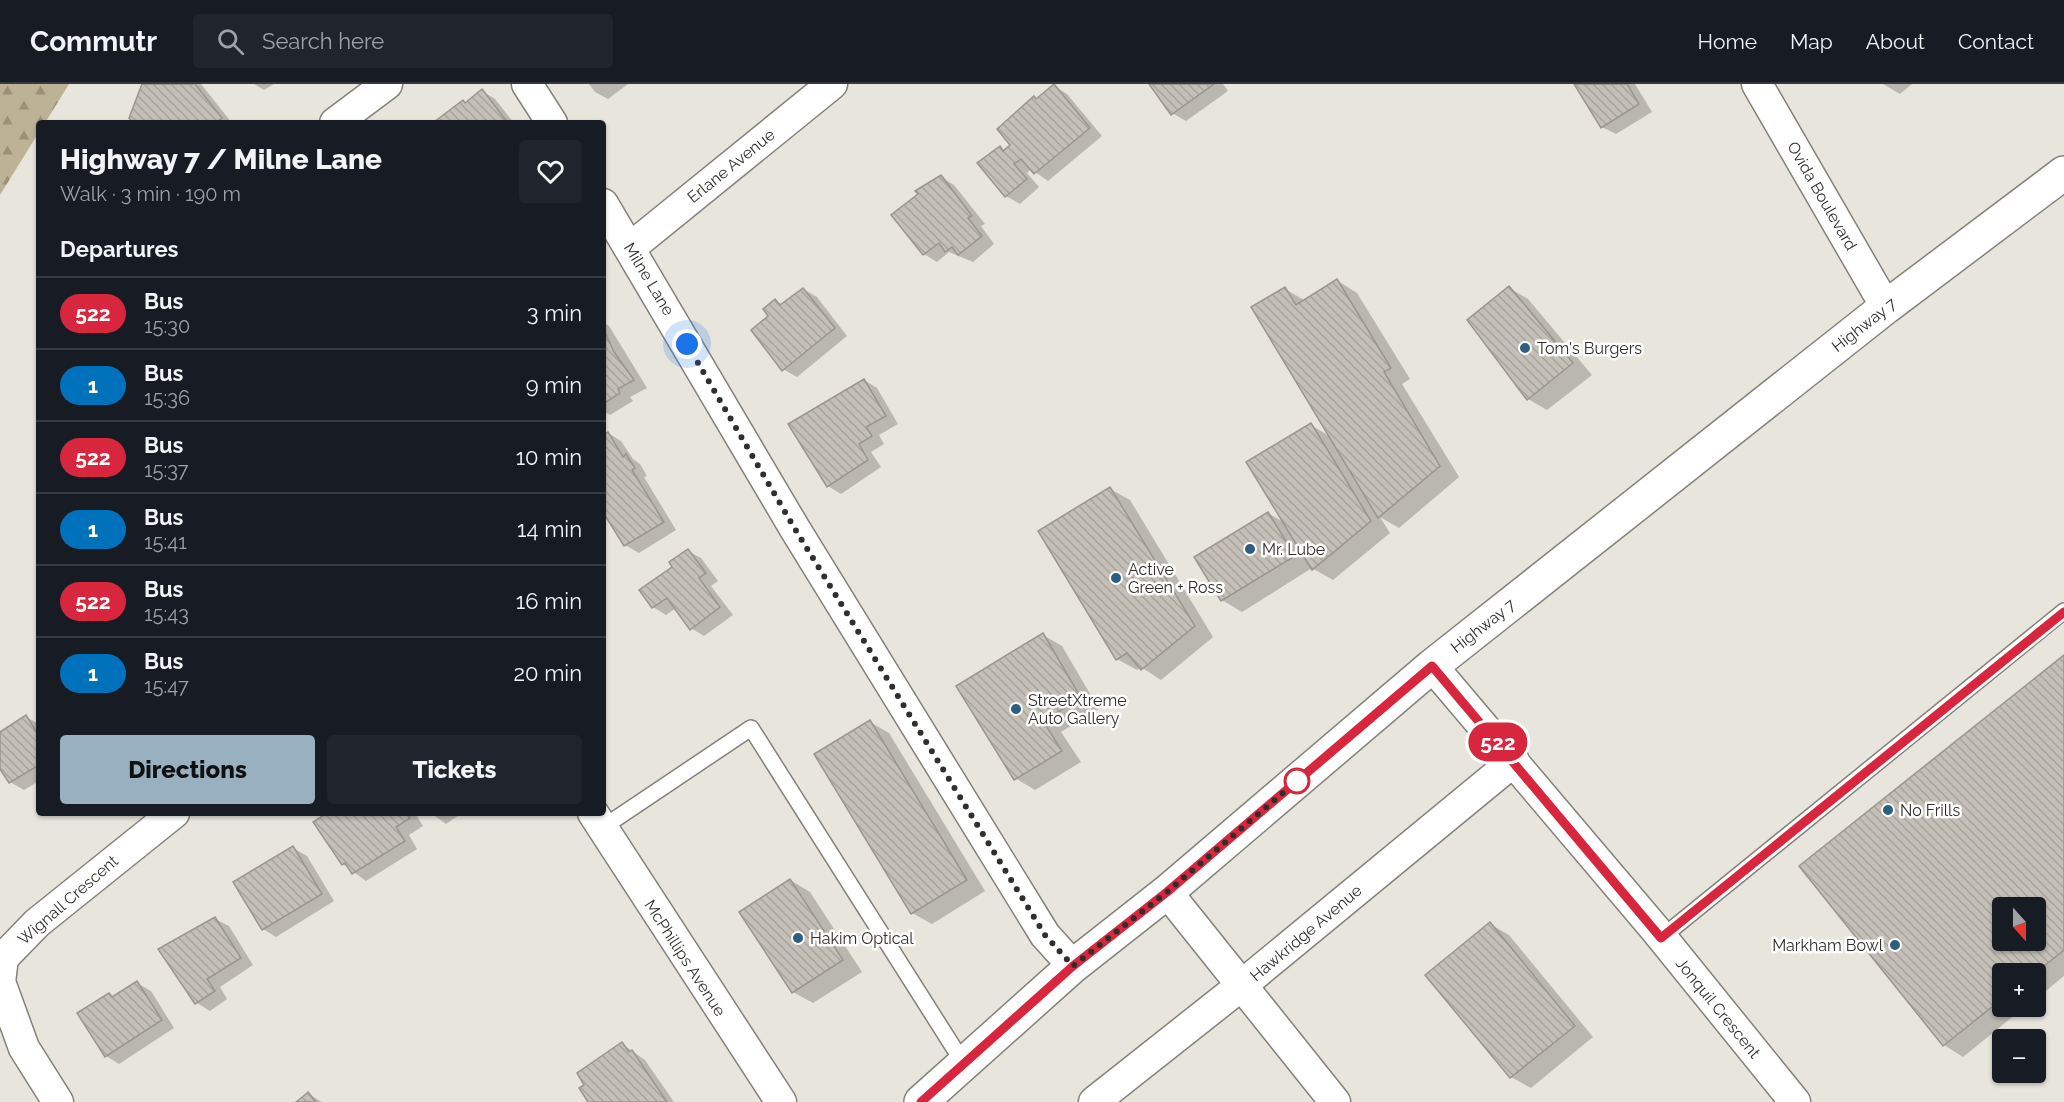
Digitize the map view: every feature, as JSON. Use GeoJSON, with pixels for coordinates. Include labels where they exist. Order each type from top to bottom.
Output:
{"type":"FeatureCollection","features":[{"type":"Feature","properties":{"kind":"main road","name":"Highway 7"},"geometry":{"type":"LineString","coordinates":[[921,1102],[1073,966],[1167,892],[1432,666],[1886,307],[2064,173]]}},
{"type":"Feature","properties":{"kind":"street"},"geometry":{"type":"LineString","coordinates":[[339,120],[387,84]]}},
{"type":"Feature","properties":{"kind":"street"},"geometry":{"type":"LineString","coordinates":[[527,84],[550,120]]}},
{"type":"Feature","properties":{"kind":"street","name":"Erlane Avenue"},"geometry":{"type":"LineString","coordinates":[[630,248],[832,84]]}},
{"type":"Feature","properties":{"kind":"street","name":"Ovida Boulevard"},"geometry":{"type":"LineString","coordinates":[[1757,84],[1886,307]]}},
{"type":"Feature","properties":{"kind":"street","name":"Milne Lane"},"geometry":{"type":"LineString","coordinates":[[606,209],[795,529],[1034,918],[1045,935],[1073,966]]}},
{"type":"Feature","properties":{"kind":"street","name":"Jonquil Crescent"},"geometry":{"type":"LineString","coordinates":[[1432,666],[1514,761],[1795,1102]]}},
{"type":"Feature","properties":{"kind":"street","name":"Hawkridge Avenue"},"geometry":{"type":"LineString","coordinates":[[1094,1102],[1242,985],[1514,761]]}},
{"type":"Feature","properties":{"kind":"street","name":"Wignall Crescent"},"geometry":{"type":"LineString","coordinates":[[58,1102],[24,1048],[0,982],[3,958],[37,923],[170,816]]}},
{"type":"Feature","properties":{"kind":"street","name":"McPhillips Avenue"},"geometry":{"type":"LineString","coordinates":[[597,820],[781,1102]]}},
{"type":"Feature","properties":{"kind":"street"},"geometry":{"type":"LineString","coordinates":[[1167,892],[1335,1102]]}},
{"type":"Feature","properties":{"kind":"lane"},"geometry":{"type":"LineString","coordinates":[[1661,938],[2064,611]]}},
{"type":"Feature","properties":{"kind":"lane"},"geometry":{"type":"LineString","coordinates":[[606,815],[751,728],[964,1064]]}},
{"type":"Feature","properties":{"kind":"green space"},"geometry":{"type":"Polygon","coordinates":[[[0,84],[69,84],[47,120],[36,120],[36,137],[0,195],[0,84]]]}},
{"type":"Feature","properties":{"kind":"building"},"geometry":{"type":"Polygon","coordinates":[[[142,84],[195,84],[222,118],[219,120],[131,120],[129,118],[142,84]]]}},
{"type":"Feature","properties":{"kind":"building"},"geometry":{"type":"Polygon","coordinates":[[[1054,84],[1090,128],[1034,174],[1021,159],[1014,164],[1027,179],[1005,197],[977,163],[1000,146],[1003,151],[1010,145],[997,129],[1034,96],[1036,99],[1054,84]]]}},
{"type":"Feature","properties":{"kind":"building"},"geometry":{"type":"Polygon","coordinates":[[[1149,84],[1214,84],[1171,115],[1149,84]]]}},
{"type":"Feature","properties":{"kind":"building"},"geometry":{"type":"Polygon","coordinates":[[[1574,84],[1627,84],[1639,104],[1601,128],[1574,84]]]}},
{"type":"Feature","properties":{"kind":"building"},"geometry":{"type":"Polygon","coordinates":[[[482,89],[506,120],[437,120],[463,100],[465,103],[482,89]]]}},
{"type":"Feature","properties":{"kind":"building"},"geometry":{"type":"Polygon","coordinates":[[[941,175],[972,216],[968,218],[982,236],[958,255],[952,247],[945,252],[939,243],[923,255],[891,215],[918,194],[915,191],[941,175]]]}},
{"type":"Feature","properties":{"kind":"building"},"geometry":{"type":"Polygon","coordinates":[[[1337,279],[1391,368],[1384,372],[1440,466],[1378,518],[1251,307],[1285,287],[1296,305],[1337,279]]]}},
{"type":"Feature","properties":{"kind":"building","name":"Tom's Burgers"},"geometry":{"type":"Polygon","coordinates":[[[1509,286],[1573,363],[1527,400],[1467,320],[1509,286]]]}},
{"type":"Feature","properties":{"kind":"building"},"geometry":{"type":"Polygon","coordinates":[[[803,288],[835,328],[782,371],[751,330],[768,316],[763,309],[775,299],[780,305],[803,288]]]}},
{"type":"Feature","properties":{"kind":"building"},"geometry":{"type":"Polygon","coordinates":[[[606,335],[614,352],[634,380],[618,389],[620,393],[606,402],[606,335]]]}},
{"type":"Feature","properties":{"kind":"building"},"geometry":{"type":"Polygon","coordinates":[[[864,379],[886,416],[866,427],[872,436],[859,444],[868,460],[827,487],[788,424],[864,379]]]}},
{"type":"Feature","properties":{"kind":"building"},"geometry":{"type":"Polygon","coordinates":[[[1311,423],[1371,521],[1312,570],[1246,462],[1311,423]]]}},
{"type":"Feature","properties":{"kind":"building"},"geometry":{"type":"Polygon","coordinates":[[[608,432],[623,457],[626,454],[635,468],[632,470],[664,522],[624,546],[606,517],[606,433],[608,432]]]}},
{"type":"Feature","properties":{"kind":"building","name":"Active Green + Ross"},"geometry":{"type":"Polygon","coordinates":[[[1110,487],[1195,626],[1141,670],[1127,653],[1116,660],[1038,531],[1110,487]]]}},
{"type":"Feature","properties":{"kind":"building"},"geometry":{"type":"Polygon","coordinates":[[[1268,512],[1295,556],[1221,601],[1194,557],[1268,512]]]}},
{"type":"Feature","properties":{"kind":"building"},"geometry":{"type":"Polygon","coordinates":[[[688,549],[706,573],[699,578],[720,607],[690,630],[667,598],[652,608],[639,590],[672,567],[669,562],[688,549]]]}},
{"type":"Feature","properties":{"kind":"building","name":"StreetXtreme Auto Gallery"},"geometry":{"type":"Polygon","coordinates":[[[1043,633],[1081,698],[1043,721],[1062,751],[1014,780],[956,686],[1043,633]]]}},
{"type":"Feature","properties":{"kind":"building"},"geometry":{"type":"Polygon","coordinates":[[[2064,655],[2064,950],[2046,964],[1992,963],[1992,1007],[1943,1046],[1799,866],[2064,655]]]}},
{"type":"Feature","properties":{"kind":"building"},"geometry":{"type":"Polygon","coordinates":[[[26,715],[36,731],[36,767],[9,783],[0,769],[0,732],[26,715]]]}},
{"type":"Feature","properties":{"kind":"building"},"geometry":{"type":"Polygon","coordinates":[[[870,720],[967,880],[911,914],[814,754],[870,720]]]}},
{"type":"Feature","properties":{"kind":"building"},"geometry":{"type":"Polygon","coordinates":[[[322,816],[409,816],[410,818],[396,827],[405,841],[352,874],[345,863],[342,865],[313,822],[322,816]]]}},
{"type":"Feature","properties":{"kind":"building"},"geometry":{"type":"Polygon","coordinates":[[[293,846],[322,894],[262,930],[233,882],[293,846]]]}},
{"type":"Feature","properties":{"kind":"building"},"geometry":{"type":"Polygon","coordinates":[[[790,879],[843,960],[792,993],[739,912],[790,879]]]}},
{"type":"Feature","properties":{"kind":"building"},"geometry":{"type":"Polygon","coordinates":[[[215,917],[241,958],[207,979],[215,991],[195,1004],[158,949],[215,917]]]}},
{"type":"Feature","properties":{"kind":"building"},"geometry":{"type":"Polygon","coordinates":[[[1490,922],[1575,1026],[1510,1078],[1425,975],[1490,922]]]}},
{"type":"Feature","properties":{"kind":"building"},"geometry":{"type":"Polygon","coordinates":[[[137,981],[162,1020],[105,1057],[77,1013],[109,993],[112,997],[137,981]]]}},
{"type":"Feature","properties":{"kind":"building"},"geometry":{"type":"Polygon","coordinates":[[[622,1042],[629,1052],[632,1050],[667,1102],[588,1102],[579,1088],[584,1085],[577,1073],[622,1042]]]}},
{"type":"Feature","properties":{"kind":"building"},"geometry":{"type":"Polygon","coordinates":[[[308,1092],[316,1102],[296,1102],[306,1094],[308,1092]]]}},
{"type":"Feature","properties":{"kind":"bus line","name":"522"},"geometry":{"type":"LineString","coordinates":[[921,1102],[1073,966],[1167,892],[1432,666],[1661,938],[2064,612]]}},
{"type":"Feature","properties":{"kind":"place","name":"Tom's Burgers"},"geometry":{"type":"Point","coordinates":[1525,348]}},
{"type":"Feature","properties":{"kind":"place","name":"Mr. Lube"},"geometry":{"type":"Point","coordinates":[1250,549]}},
{"type":"Feature","properties":{"kind":"place","name":"Active Green + Ross"},"geometry":{"type":"Point","coordinates":[1116,578]}},
{"type":"Feature","properties":{"kind":"place","name":"StreetXtreme Auto Gallery"},"geometry":{"type":"Point","coordinates":[1016,709]}},
{"type":"Feature","properties":{"kind":"place","name":"No Frills"},"geometry":{"type":"Point","coordinates":[1888,810]}},
{"type":"Feature","properties":{"kind":"place","name":"Hakim Optical"},"geometry":{"type":"Point","coordinates":[798,938]}},
{"type":"Feature","properties":{"kind":"place","name":"Markham Bowl"},"geometry":{"type":"Point","coordinates":[1895,945]}},
{"type":"Feature","properties":{"kind":"route"},"geometry":{"type":"LineString","coordinates":[[687,344],[795,529],[1045,935],[1073,966],[1167,892],[1297,781]]}}]}
